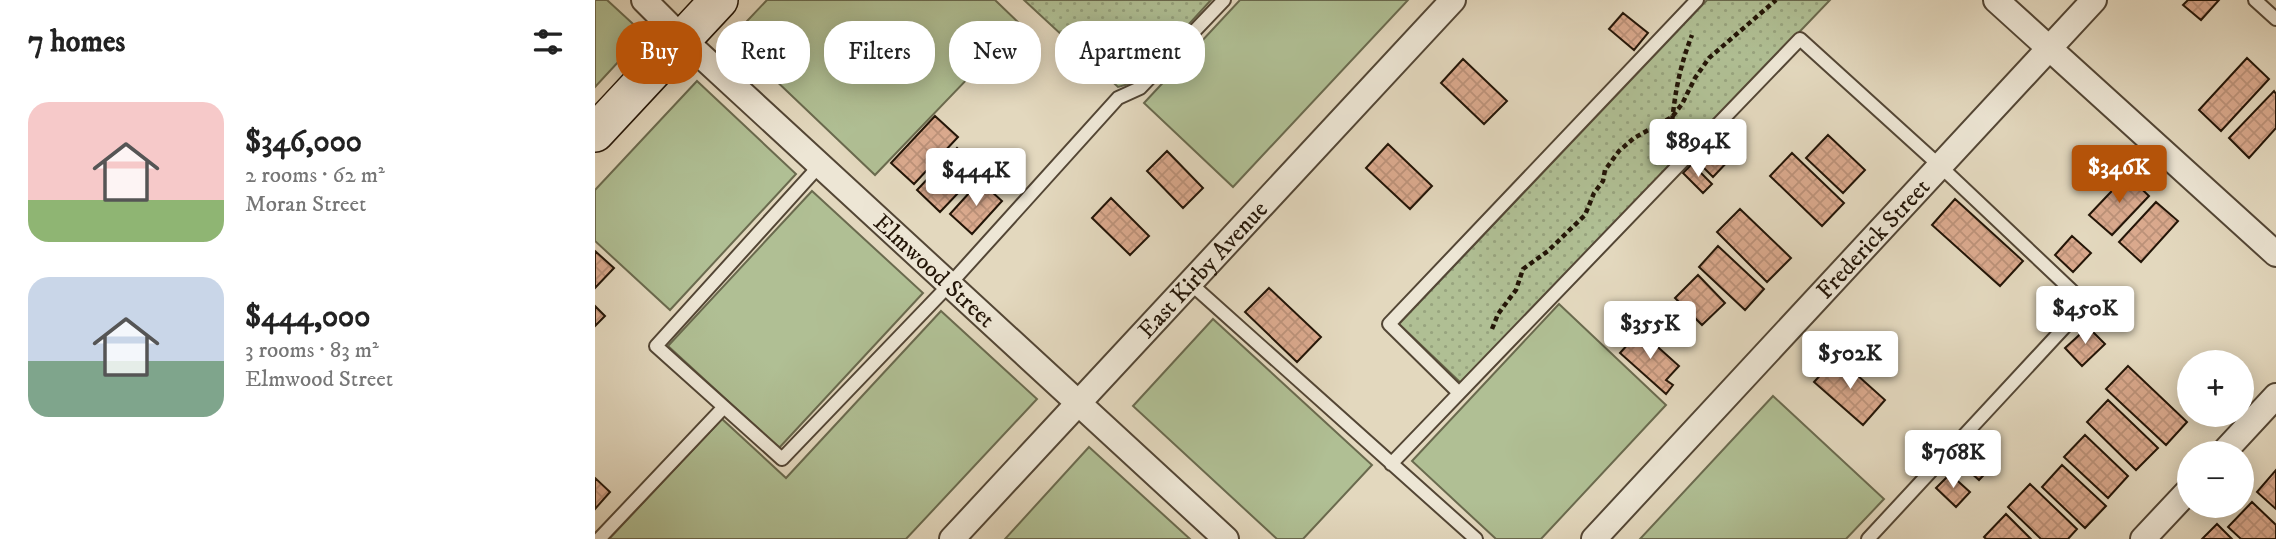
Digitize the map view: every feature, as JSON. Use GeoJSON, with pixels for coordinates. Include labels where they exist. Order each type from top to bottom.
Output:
{"type":"FeatureCollection","features":[{"type":"Feature","properties":{"kind":"street","name":"Elmwood Street"},"geometry":{"type":"LineString","coordinates":[[644,0],[665,21]]}},
{"type":"Feature","properties":{"kind":"street"},"geometry":{"type":"LineString","coordinates":[[700,21],[719,0]]}},
{"type":"Feature","properties":{"kind":"street","name":"East Kirby Avenue"},"geometry":{"type":"LineString","coordinates":[[953,539],[1453,0]]}},
{"type":"Feature","properties":{"kind":"street"},"geometry":{"type":"LineString","coordinates":[[1996,0],[2276,254]]}},
{"type":"Feature","properties":{"kind":"street","name":"Frederick Street"},"geometry":{"type":"LineString","coordinates":[[1594,539],[2094,0]]}},
{"type":"Feature","properties":{"kind":"street","name":"Elmwood Street"},"geometry":{"type":"LineString","coordinates":[[702,56],[1226,539]]}},
{"type":"Feature","properties":{"kind":"street"},"geometry":{"type":"LineString","coordinates":[[595,133],[641,84]]}},
{"type":"Feature","properties":{"kind":"street"},"geometry":{"type":"LineString","coordinates":[[2234,441],[2276,396]]}},
{"type":"Feature","properties":{"kind":"street"},"geometry":{"type":"LineString","coordinates":[[2143,539],[2177,502]]}},
{"type":"Feature","properties":{"kind":"lane"},"geometry":{"type":"LineString","coordinates":[[820,164],[656,346],[782,459],[950,284],[1118,98],[1140,88],[1224,0]]}},
{"type":"Feature","properties":{"kind":"lane"},"geometry":{"type":"LineString","coordinates":[[1459,393],[1389,324],[1697,0]]}},
{"type":"Feature","properties":{"kind":"lane"},"geometry":{"type":"LineString","coordinates":[[2255,0],[2276,19]]}},
{"type":"Feature","properties":{"kind":"lane"},"geometry":{"type":"LineString","coordinates":[[1391,464],[1800,40],[1940,166],[2086,304],[1868,539]]}},
{"type":"Feature","properties":{"kind":"lane"},"geometry":{"type":"LineString","coordinates":[[1190,283],[1476,539]]}},
{"type":"Feature","properties":{"kind":"lane"},"geometry":{"type":"LineString","coordinates":[[599,539],[724,407]]}},
{"type":"Feature","properties":{"kind":"path"},"geometry":{"type":"LineString","coordinates":[[1485,366],[1486,344],[1497,314],[1516,290],[1523,270],[1548,251],[1585,215],[1594,193],[1603,181],[1605,170],[1619,151],[1634,138],[1672,117],[1709,58],[1776,0]]}},
{"type":"Feature","properties":{"kind":"path"},"geometry":{"type":"LineString","coordinates":[[1666,178],[1675,89],[1695,30]]}},
{"type":"Feature","properties":{"kind":"green space"},"geometry":{"type":"Polygon","coordinates":[[[595,0],[607,0],[630,21],[616,21],[616,64],[595,87],[595,0]]]}},
{"type":"Feature","properties":{"kind":"green space"},"geometry":{"type":"Polygon","coordinates":[[[767,0],[995,0],[1017,21],[949,21],[949,84],[962,84],[875,175],[779,84],[810,84],[810,21],[747,21],[767,0]]]}},
{"type":"Feature","properties":{"kind":"green space"},"geometry":{"type":"Polygon","coordinates":[[[1024,0],[1211,0],[1192,21],[1055,21],[1055,29],[1024,0]]]}},
{"type":"Feature","properties":{"kind":"green space"},"geometry":{"type":"Polygon","coordinates":[[[1240,0],[1408,0],[1233,187],[1144,103],[1162,84],[1205,84],[1205,38],[1240,0]]]}},
{"type":"Feature","properties":{"kind":"green space"},"geometry":{"type":"Polygon","coordinates":[[[1707,0],[1830,0],[1462,384],[1399,324],[1707,0]]]}},
{"type":"Feature","properties":{"kind":"green space"},"geometry":{"type":"Polygon","coordinates":[[[694,84],[700,84],[796,174],[670,310],[595,241],[595,190],[694,84]]]}},
{"type":"Feature","properties":{"kind":"green space"},"geometry":{"type":"Polygon","coordinates":[[[812,191],[923,293],[779,448],[668,346],[812,191]]]}},
{"type":"Feature","properties":{"kind":"green space"},"geometry":{"type":"Polygon","coordinates":[[[1559,304],[1666,405],[1541,539],[1496,539],[1412,461],[1559,304]]]}},
{"type":"Feature","properties":{"kind":"green space"},"geometry":{"type":"Polygon","coordinates":[[[941,311],[1037,399],[906,539],[609,539],[722,419],[786,478],[941,311]]]}},
{"type":"Feature","properties":{"kind":"green space"},"geometry":{"type":"Polygon","coordinates":[[[1213,319],[1372,465],[1303,539],[1277,539],[1133,406],[1213,319]]]}},
{"type":"Feature","properties":{"kind":"green space"},"geometry":{"type":"Polygon","coordinates":[[[1773,396],[1884,499],[1846,539],[1640,539],[1773,396]]]}},
{"type":"Feature","properties":{"kind":"green space"},"geometry":{"type":"Polygon","coordinates":[[[1089,447],[1190,539],[1005,539],[1089,447]]]}},
{"type":"Feature","properties":{"kind":"building"},"geometry":{"type":"Polygon","coordinates":[[[2188,0],[2219,0],[2201,20],[2183,5],[2188,0]]]}},
{"type":"Feature","properties":{"kind":"building"},"geometry":{"type":"Polygon","coordinates":[[[1623,13],[1648,33],[1634,50],[1609,29],[1623,13]]]}},
{"type":"Feature","properties":{"kind":"building"},"geometry":{"type":"Polygon","coordinates":[[[2247,58],[2269,79],[2221,131],[2199,110],[2247,58]]]}},
{"type":"Feature","properties":{"kind":"building"},"geometry":{"type":"Polygon","coordinates":[[[1463,59],[1507,101],[1484,124],[1441,83],[1463,59]]]}},
{"type":"Feature","properties":{"kind":"building"},"geometry":{"type":"Polygon","coordinates":[[[2274,91],[2276,128],[2249,158],[2229,138],[2274,91]]]}},
{"type":"Feature","properties":{"kind":"building"},"geometry":{"type":"Polygon","coordinates":[[[935,116],[958,137],[914,184],[891,163],[935,116]]]}},
{"type":"Feature","properties":{"kind":"building"},"geometry":{"type":"Polygon","coordinates":[[[1828,135],[1865,170],[1843,193],[1806,158],[1828,135]]]}},
{"type":"Feature","properties":{"kind":"building"},"geometry":{"type":"Polygon","coordinates":[[[1710,139],[1731,158],[1713,177],[1693,157],[1710,139]]]}},
{"type":"Feature","properties":{"kind":"building"},"geometry":{"type":"Polygon","coordinates":[[[1388,144],[1432,186],[1410,209],[1366,168],[1388,144]]]}},
{"type":"Feature","properties":{"kind":"building"},"geometry":{"type":"Polygon","coordinates":[[[957,148],[980,170],[940,212],[917,190],[957,148]]]}},
{"type":"Feature","properties":{"kind":"building"},"geometry":{"type":"Polygon","coordinates":[[[1167,151],[1203,188],[1183,208],[1147,171],[1167,151]]]}},
{"type":"Feature","properties":{"kind":"building"},"geometry":{"type":"Polygon","coordinates":[[[1792,153],[1844,203],[1822,226],[1770,176],[1792,153]]]}},
{"type":"Feature","properties":{"kind":"building"},"geometry":{"type":"Polygon","coordinates":[[[1692,164],[1712,184],[1703,193],[1683,173],[1692,164]]]}},
{"type":"Feature","properties":{"kind":"building"},"geometry":{"type":"Polygon","coordinates":[[[2127,175],[2149,196],[2112,235],[2089,215],[2127,175]]]}},
{"type":"Feature","properties":{"kind":"building"},"geometry":{"type":"Polygon","coordinates":[[[980,181],[1002,201],[972,234],[950,214],[980,181]]]}},
{"type":"Feature","properties":{"kind":"building"},"geometry":{"type":"Polygon","coordinates":[[[1111,198],[1149,236],[1130,255],[1092,218],[1111,198]]]}},
{"type":"Feature","properties":{"kind":"building"},"geometry":{"type":"Polygon","coordinates":[[[1955,199],[2023,261],[2000,286],[1932,225],[1955,199]]]}},
{"type":"Feature","properties":{"kind":"building"},"geometry":{"type":"Polygon","coordinates":[[[2156,202],[2178,221],[2141,262],[2119,242],[2156,202]]]}},
{"type":"Feature","properties":{"kind":"building"},"geometry":{"type":"Polygon","coordinates":[[[1740,209],[1791,258],[1767,282],[1717,232],[1740,209]]]}},
{"type":"Feature","properties":{"kind":"building"},"geometry":{"type":"Polygon","coordinates":[[[2072,236],[2091,253],[2073,272],[2055,255],[2072,236]]]}},
{"type":"Feature","properties":{"kind":"building"},"geometry":{"type":"Polygon","coordinates":[[[1718,246],[1764,289],[1745,310],[1699,267],[1718,246]]]}},
{"type":"Feature","properties":{"kind":"building"},"geometry":{"type":"Polygon","coordinates":[[[595,251],[614,268],[595,288],[595,251]]]}},
{"type":"Feature","properties":{"kind":"building"},"geometry":{"type":"Polygon","coordinates":[[[1698,275],[1725,303],[1702,325],[1675,298],[1698,275]]]}},
{"type":"Feature","properties":{"kind":"building"},"geometry":{"type":"Polygon","coordinates":[[[1269,288],[1321,337],[1297,362],[1245,312],[1269,288]]]}},
{"type":"Feature","properties":{"kind":"building"},"geometry":{"type":"Polygon","coordinates":[[[595,306],[605,316],[595,326],[595,306]]]}},
{"type":"Feature","properties":{"kind":"building"},"geometry":{"type":"Polygon","coordinates":[[[2088,327],[2105,344],[2082,366],[2065,348],[2088,327]]]}},
{"type":"Feature","properties":{"kind":"building"},"geometry":{"type":"Polygon","coordinates":[[[1640,331],[1679,366],[1666,380],[1673,385],[1666,394],[1620,353],[1640,331]]]}},
{"type":"Feature","properties":{"kind":"building"},"geometry":{"type":"Polygon","coordinates":[[[1837,357],[1885,400],[1863,425],[1814,382],[1837,357]]]}},
{"type":"Feature","properties":{"kind":"building"},"geometry":{"type":"Polygon","coordinates":[[[2128,366],[2177,413],[2177,427],[2182,427],[2166,445],[2106,389],[2128,366]]]}},
{"type":"Feature","properties":{"kind":"building"},"geometry":{"type":"Polygon","coordinates":[[[2108,400],[2158,448],[2136,470],[2087,422],[2108,400]]]}},
{"type":"Feature","properties":{"kind":"building"},"geometry":{"type":"Polygon","coordinates":[[[2085,435],[2128,476],[2108,498],[2064,457],[2085,435]]]}},
{"type":"Feature","properties":{"kind":"building"},"geometry":{"type":"Polygon","coordinates":[[[1978,442],[1998,460],[1979,480],[1959,462],[1978,442]]]}},
{"type":"Feature","properties":{"kind":"building"},"geometry":{"type":"Polygon","coordinates":[[[2062,465],[2106,506],[2085,528],[2042,487],[2062,465]]]}},
{"type":"Feature","properties":{"kind":"building"},"geometry":{"type":"Polygon","coordinates":[[[2276,470],[2276,509],[2257,492],[2276,470]]]}},
{"type":"Feature","properties":{"kind":"building"},"geometry":{"type":"Polygon","coordinates":[[[1950,474],[1970,492],[1956,507],[1936,488],[1950,474]]]}},
{"type":"Feature","properties":{"kind":"building"},"geometry":{"type":"Polygon","coordinates":[[[595,478],[610,492],[595,509],[595,478]]]}},
{"type":"Feature","properties":{"kind":"building"},"geometry":{"type":"Polygon","coordinates":[[[2030,484],[2077,529],[2068,539],[2041,539],[2008,507],[2030,484]]]}},
{"type":"Feature","properties":{"kind":"building"},"geometry":{"type":"Polygon","coordinates":[[[2254,504],[2276,525],[2276,539],[2241,539],[2228,527],[2237,518],[2254,518],[2254,504]]]}},
{"type":"Feature","properties":{"kind":"building"},"geometry":{"type":"Polygon","coordinates":[[[2006,514],[2031,539],[1984,537],[2006,514]]]}},
{"type":"Feature","properties":{"kind":"building"},"geometry":{"type":"Polygon","coordinates":[[[2217,524],[2232,539],[2202,539],[2217,524]]]}}]}
